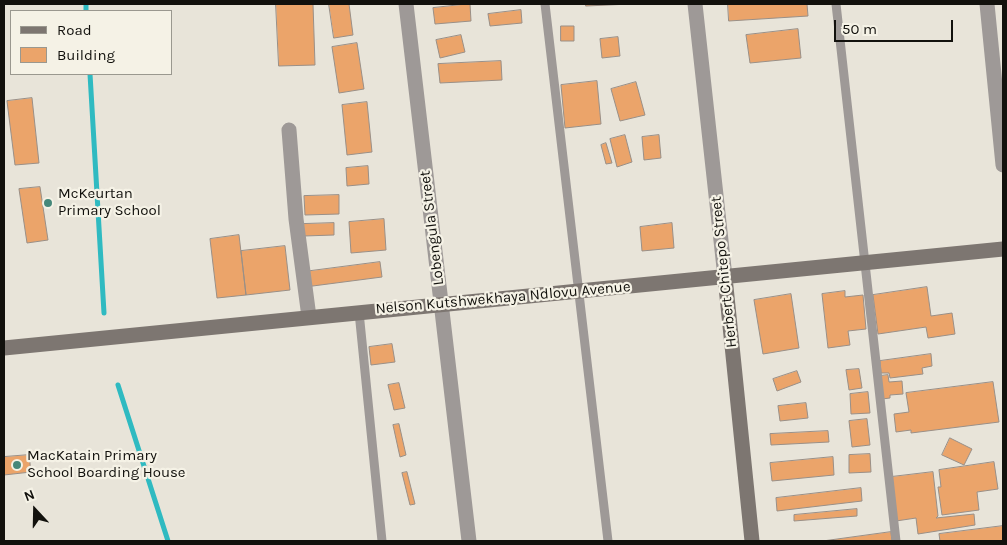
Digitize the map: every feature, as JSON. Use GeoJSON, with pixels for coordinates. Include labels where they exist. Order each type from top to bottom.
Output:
{"type":"FeatureCollection","features":[{"type":"Feature","properties":{"kind":"street","name":"Lobengula Street"},"geometry":{"type":"LineString","coordinates":[[406,4],[469,541]]}},
{"type":"Feature","properties":{"kind":"street","name":"Herbert Chitepo Street"},"geometry":{"type":"LineString","coordinates":[[695,4],[752,541]]}},
{"type":"Feature","properties":{"kind":"street"},"geometry":{"type":"LineString","coordinates":[[987,4],[1003,165]]}},
{"type":"Feature","properties":{"kind":"street"},"geometry":{"type":"LineString","coordinates":[[290,130],[296,219],[308,318]]}},
{"type":"Feature","properties":{"kind":"street","name":"Nelson Kutshwekhaya Ndlovu Avenue"},"geometry":{"type":"LineString","coordinates":[[4,348],[1003,249]]}},
{"type":"Feature","properties":{"kind":"lane"},"geometry":{"type":"LineString","coordinates":[[545,4],[608,541]]}},
{"type":"Feature","properties":{"kind":"lane"},"geometry":{"type":"LineString","coordinates":[[836,4],[896,541]]}},
{"type":"Feature","properties":{"kind":"lane"},"geometry":{"type":"LineString","coordinates":[[359,312],[382,541]]}},
{"type":"Feature","properties":{"kind":"building"},"geometry":{"type":"Polygon","coordinates":[[[276,4],[313,4],[315,65],[279,66],[276,4]]]}},
{"type":"Feature","properties":{"kind":"building"},"geometry":{"type":"Polygon","coordinates":[[[329,4],[349,4],[353,35],[334,38],[329,4]]]}},
{"type":"Feature","properties":{"kind":"building"},"geometry":{"type":"Polygon","coordinates":[[[470,4],[471,21],[435,24],[433,8],[470,4]]]}},
{"type":"Feature","properties":{"kind":"building"},"geometry":{"type":"Polygon","coordinates":[[[586,4],[630,4],[586,6],[586,4]]]}},
{"type":"Feature","properties":{"kind":"building"},"geometry":{"type":"Polygon","coordinates":[[[728,4],[807,4],[808,16],[729,21],[728,4]]]}},
{"type":"Feature","properties":{"kind":"building"},"geometry":{"type":"Polygon","coordinates":[[[521,10],[522,23],[490,26],[488,14],[521,10]]]}},
{"type":"Feature","properties":{"kind":"building"},"geometry":{"type":"Polygon","coordinates":[[[561,26],[574,26],[574,41],[561,41],[561,26]]]}},
{"type":"Feature","properties":{"kind":"building"},"geometry":{"type":"Polygon","coordinates":[[[798,29],[801,58],[750,63],[746,35],[798,29]]]}},
{"type":"Feature","properties":{"kind":"building"},"geometry":{"type":"Polygon","coordinates":[[[461,35],[465,52],[440,58],[436,40],[461,35]]]}},
{"type":"Feature","properties":{"kind":"building"},"geometry":{"type":"Polygon","coordinates":[[[618,37],[620,56],[602,58],[600,39],[618,37]]]}},
{"type":"Feature","properties":{"kind":"building"},"geometry":{"type":"Polygon","coordinates":[[[357,43],[364,89],[339,93],[332,47],[357,43]]]}},
{"type":"Feature","properties":{"kind":"building"},"geometry":{"type":"Polygon","coordinates":[[[501,61],[502,80],[440,83],[438,64],[501,61]]]}},
{"type":"Feature","properties":{"kind":"building"},"geometry":{"type":"Polygon","coordinates":[[[597,81],[601,124],[565,128],[561,85],[597,81]]]}},
{"type":"Feature","properties":{"kind":"building"},"geometry":{"type":"Polygon","coordinates":[[[636,82],[645,115],[620,121],[611,89],[636,82]]]}},
{"type":"Feature","properties":{"kind":"building"},"geometry":{"type":"Polygon","coordinates":[[[32,98],[39,163],[15,165],[7,101],[32,98]]]}},
{"type":"Feature","properties":{"kind":"building"},"geometry":{"type":"Polygon","coordinates":[[[367,102],[372,152],[347,155],[342,105],[367,102]]]}},
{"type":"Feature","properties":{"kind":"building"},"geometry":{"type":"Polygon","coordinates":[[[625,135],[632,162],[617,167],[610,139],[625,135]]]}},
{"type":"Feature","properties":{"kind":"building"},"geometry":{"type":"Polygon","coordinates":[[[659,135],[661,158],[644,160],[642,137],[659,135]]]}},
{"type":"Feature","properties":{"kind":"building"},"geometry":{"type":"Polygon","coordinates":[[[606,143],[612,163],[606,164],[601,145],[606,143]]]}},
{"type":"Feature","properties":{"kind":"building"},"geometry":{"type":"Polygon","coordinates":[[[368,166],[369,184],[347,186],[346,168],[368,166]]]}},
{"type":"Feature","properties":{"kind":"building"},"geometry":{"type":"Polygon","coordinates":[[[40,187],[48,240],[27,243],[19,189],[40,187]]]}},
{"type":"Feature","properties":{"kind":"building"},"geometry":{"type":"Polygon","coordinates":[[[339,195],[339,214],[305,215],[304,196],[339,195]]]}},
{"type":"Feature","properties":{"kind":"building"},"geometry":{"type":"Polygon","coordinates":[[[384,219],[386,250],[351,253],[349,222],[384,219]]]}},
{"type":"Feature","properties":{"kind":"building"},"geometry":{"type":"Polygon","coordinates":[[[334,223],[334,235],[304,236],[303,224],[334,223]]]}},
{"type":"Feature","properties":{"kind":"building"},"geometry":{"type":"Polygon","coordinates":[[[672,223],[674,248],[642,251],[640,227],[672,223]]]}},
{"type":"Feature","properties":{"kind":"building"},"geometry":{"type":"Polygon","coordinates":[[[239,235],[246,295],[217,298],[210,239],[239,235]]]}},
{"type":"Feature","properties":{"kind":"building"},"geometry":{"type":"Polygon","coordinates":[[[285,246],[290,290],[246,295],[241,251],[285,246]]]}},
{"type":"Feature","properties":{"kind":"building"},"geometry":{"type":"Polygon","coordinates":[[[380,262],[382,277],[305,287],[303,272],[380,262]]]}},
{"type":"Feature","properties":{"kind":"building"},"geometry":{"type":"Polygon","coordinates":[[[927,287],[931,316],[952,313],[955,334],[928,338],[926,327],[878,334],[873,295],[927,287]]]}},
{"type":"Feature","properties":{"kind":"building"},"geometry":{"type":"Polygon","coordinates":[[[845,291],[845,297],[863,295],[866,329],[848,331],[850,345],[828,348],[822,294],[845,291]]]}},
{"type":"Feature","properties":{"kind":"building"},"geometry":{"type":"Polygon","coordinates":[[[791,294],[799,348],[763,354],[754,300],[791,294]]]}},
{"type":"Feature","properties":{"kind":"building"},"geometry":{"type":"Polygon","coordinates":[[[392,344],[395,362],[371,365],[369,347],[392,344]]]}},
{"type":"Feature","properties":{"kind":"building"},"geometry":{"type":"Polygon","coordinates":[[[931,354],[932,366],[922,368],[923,374],[890,378],[889,373],[881,373],[880,361],[931,354]]]}},
{"type":"Feature","properties":{"kind":"building"},"geometry":{"type":"Polygon","coordinates":[[[859,369],[862,388],[849,390],[846,370],[859,369]]]}},
{"type":"Feature","properties":{"kind":"building"},"geometry":{"type":"Polygon","coordinates":[[[797,371],[801,382],[777,391],[773,379],[797,371]]]}},
{"type":"Feature","properties":{"kind":"building"},"geometry":{"type":"Polygon","coordinates":[[[888,375],[889,382],[902,381],[903,394],[890,395],[890,398],[882,399],[880,376],[888,375]]]}},
{"type":"Feature","properties":{"kind":"building"},"geometry":{"type":"Polygon","coordinates":[[[993,382],[999,422],[911,433],[911,430],[896,432],[894,414],[909,412],[906,393],[993,382]]]}},
{"type":"Feature","properties":{"kind":"building"},"geometry":{"type":"Polygon","coordinates":[[[399,383],[405,408],[394,410],[388,385],[399,383]]]}},
{"type":"Feature","properties":{"kind":"building"},"geometry":{"type":"Polygon","coordinates":[[[868,392],[870,413],[851,414],[850,394],[868,392]]]}},
{"type":"Feature","properties":{"kind":"building"},"geometry":{"type":"Polygon","coordinates":[[[806,403],[808,418],[780,421],[778,406],[806,403]]]}},
{"type":"Feature","properties":{"kind":"building"},"geometry":{"type":"Polygon","coordinates":[[[867,419],[870,445],[852,447],[849,421],[867,419]]]}},
{"type":"Feature","properties":{"kind":"building"},"geometry":{"type":"Polygon","coordinates":[[[399,424],[406,455],[400,457],[393,425],[399,424]]]}},
{"type":"Feature","properties":{"kind":"building"},"geometry":{"type":"Polygon","coordinates":[[[828,431],[829,442],[771,445],[770,434],[828,431]]]}},
{"type":"Feature","properties":{"kind":"building"},"geometry":{"type":"Polygon","coordinates":[[[950,438],[972,449],[964,465],[942,455],[950,438]]]}},
{"type":"Feature","properties":{"kind":"building"},"geometry":{"type":"Polygon","coordinates":[[[870,454],[871,472],[849,473],[849,455],[870,454]]]}},
{"type":"Feature","properties":{"kind":"building","name":"MacKatain Primary School Boarding House"},"geometry":{"type":"Polygon","coordinates":[[[29,455],[31,472],[4,475],[4,457],[29,455]]]}},
{"type":"Feature","properties":{"kind":"building"},"geometry":{"type":"Polygon","coordinates":[[[833,457],[834,475],[772,481],[770,463],[833,457]]]}},
{"type":"Feature","properties":{"kind":"building"},"geometry":{"type":"Polygon","coordinates":[[[994,462],[998,489],[977,492],[979,510],[942,515],[938,487],[941,487],[939,470],[994,462]]]}},
{"type":"Feature","properties":{"kind":"building"},"geometry":{"type":"Polygon","coordinates":[[[407,472],[415,504],[410,505],[402,473],[407,472]]]}},
{"type":"Feature","properties":{"kind":"building"},"geometry":{"type":"Polygon","coordinates":[[[933,472],[938,516],[936,518],[974,514],[975,525],[918,534],[916,518],[896,521],[891,477],[933,472]]]}},
{"type":"Feature","properties":{"kind":"building"},"geometry":{"type":"Polygon","coordinates":[[[861,488],[862,501],[777,511],[776,498],[861,488]]]}},
{"type":"Feature","properties":{"kind":"building"},"geometry":{"type":"Polygon","coordinates":[[[857,509],[857,516],[794,521],[794,515],[857,509]]]}},
{"type":"Feature","properties":{"kind":"building"},"geometry":{"type":"Polygon","coordinates":[[[1003,526],[1003,541],[940,541],[939,534],[1003,526]]]}},
{"type":"Feature","properties":{"kind":"building"},"geometry":{"type":"Polygon","coordinates":[[[891,532],[892,541],[823,541],[891,532]]]}},
{"type":"Feature","properties":{"kind":"waterway"},"geometry":{"type":"LineString","coordinates":[[86,4],[86,10]]}},
{"type":"Feature","properties":{"kind":"waterway"},"geometry":{"type":"LineString","coordinates":[[90,75],[104,313]]}},
{"type":"Feature","properties":{"kind":"waterway"},"geometry":{"type":"LineString","coordinates":[[118,385],[168,541]]}},
{"type":"Feature","properties":{"kind":"place","name":"McKeurtan Primary School"},"geometry":{"type":"Point","coordinates":[48,203]}},
{"type":"Feature","properties":{"kind":"place","name":"MacKatain Primary School Boarding House"},"geometry":{"type":"Point","coordinates":[17,465]}}]}
